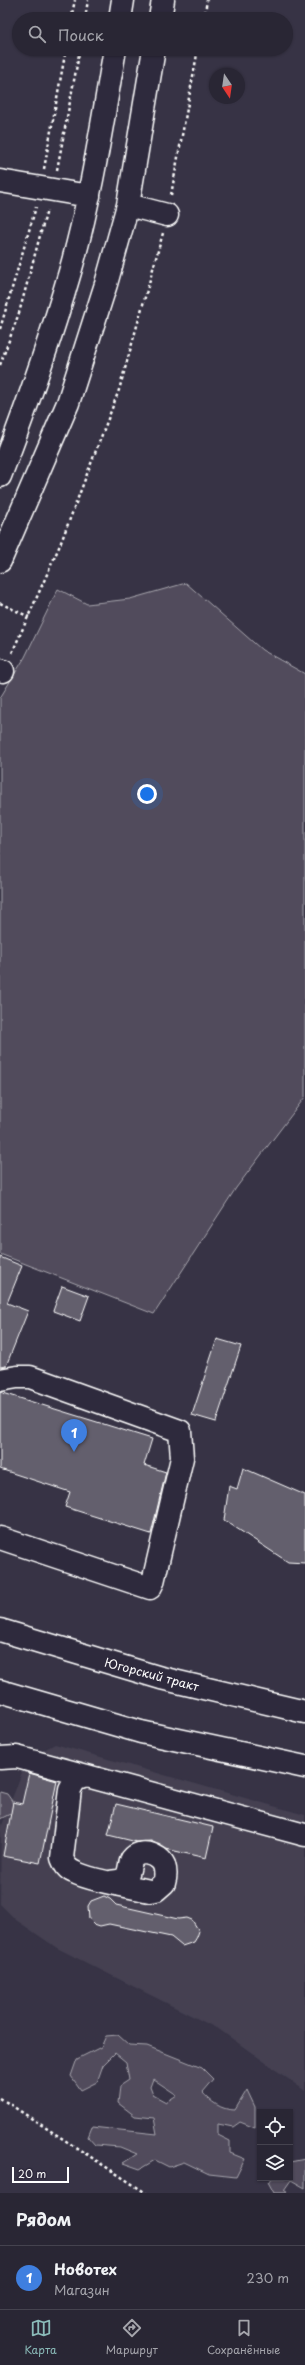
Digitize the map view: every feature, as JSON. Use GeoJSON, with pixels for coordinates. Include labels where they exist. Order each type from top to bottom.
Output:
{"type":"FeatureCollection","features":[{"type":"Feature","properties":{"kind":"street"},"geometry":{"type":"LineString","coordinates":[[121,12],[123,0]]}},
{"type":"Feature","properties":{"kind":"street"},"geometry":{"type":"LineString","coordinates":[[161,12],[163,0]]}},
{"type":"Feature","properties":{"kind":"street"},"geometry":{"type":"LineString","coordinates":[[0,476],[32,393],[66,287],[89,196],[114,56]]}},
{"type":"Feature","properties":{"kind":"street"},"geometry":{"type":"LineString","coordinates":[[0,561],[68,403],[106,284],[128,205],[153,56]]}},
{"type":"Feature","properties":{"kind":"street"},"geometry":{"type":"LineString","coordinates":[[0,181],[89,196]]}},
{"type":"Feature","properties":{"kind":"street"},"geometry":{"type":"LineString","coordinates":[[128,205],[167,215]]}},
{"type":"Feature","properties":{"kind":"street"},"geometry":{"type":"LineString","coordinates":[[0,1380],[17,1376],[30,1377],[180,1431],[182,1448],[182,1458],[153,1582],[150,1588],[0,1538]]}},
{"type":"Feature","properties":{"kind":"street","name":"Югорский тракт"},"geometry":{"type":"LineString","coordinates":[[0,1630],[161,1678],[305,1712]]}},
{"type":"Feature","properties":{"kind":"street"},"geometry":{"type":"LineString","coordinates":[[0,1691],[141,1732],[305,1766]]}},
{"type":"Feature","properties":{"kind":"street"},"geometry":{"type":"LineString","coordinates":[[0,1758],[18,1757],[305,1836]]}},
{"type":"Feature","properties":{"kind":"street"},"geometry":{"type":"LineString","coordinates":[[86,1776],[75,1780],[70,1789],[62,1858],[66,1866],[75,1873],[111,1882]]}},
{"type":"Feature","properties":{"kind":"path"},"geometry":{"type":"LineString","coordinates":[[72,12],[75,0]]}},
{"type":"Feature","properties":{"kind":"path"},"geometry":{"type":"LineString","coordinates":[[86,12],[88,0]]}},
{"type":"Feature","properties":{"kind":"path"},"geometry":{"type":"LineString","coordinates":[[205,12],[207,0]]}},
{"type":"Feature","properties":{"kind":"path"},"geometry":{"type":"LineString","coordinates":[[2,671],[29,617],[60,545],[119,390],[167,215],[197,56]]}},
{"type":"Feature","properties":{"kind":"path"},"geometry":{"type":"LineString","coordinates":[[0,603],[29,617]]}},
{"type":"Feature","properties":{"kind":"path"},"geometry":{"type":"LineString","coordinates":[[0,2098],[146,2193]]}},
{"type":"Feature","properties":{"kind":"shaded area"},"geometry":{"type":"Polygon","coordinates":[[[186,583],[262,650],[305,674],[305,1097],[236,1188],[154,1314],[0,1254],[0,698],[25,657],[58,589],[87,604],[130,599],[186,583]]]}},
{"type":"Feature","properties":{"kind":"shaded area"},"geometry":{"type":"Polygon","coordinates":[[[55,1744],[305,1815],[305,2091],[220,2030],[57,1948],[16,1920],[0,1904],[1,1828],[27,1759],[55,1744]]]}},
{"type":"Feature","properties":{"kind":"shaded area"},"geometry":{"type":"Polygon","coordinates":[[[0,1792],[7,1794],[12,1801],[14,1812],[0,1819],[0,1792]]]}},
{"type":"Feature","properties":{"kind":"shaded area"},"geometry":{"type":"Polygon","coordinates":[[[118,2035],[129,2045],[147,2046],[202,2068],[213,2079],[202,2092],[213,2102],[225,2109],[235,2110],[247,2090],[255,2107],[255,2128],[240,2122],[233,2127],[218,2124],[218,2135],[230,2141],[230,2153],[245,2159],[236,2177],[209,2174],[184,2162],[169,2167],[155,2160],[140,2169],[123,2163],[137,2154],[120,2147],[95,2145],[88,2137],[92,2127],[157,2134],[154,2118],[135,2116],[118,2103],[120,2086],[129,2080],[126,2062],[115,2053],[103,2065],[97,2082],[81,2090],[71,2076],[77,2059],[101,2047],[106,2036],[118,2035]],[[153,2079],[150,2087],[153,2095],[166,2102],[177,2095],[153,2079]]]}},
{"type":"Feature","properties":{"kind":"shaded area"},"geometry":{"type":"Polygon","coordinates":[[[305,2159],[305,2188],[293,2181],[293,2161],[305,2159]]]}},
{"type":"Feature","properties":{"kind":"shaded area"},"geometry":{"type":"Polygon","coordinates":[[[290,2181],[284,2190],[288,2193],[274,2193],[268,2182],[290,2181]]]}},
{"type":"Feature","properties":{"kind":"building"},"geometry":{"type":"Polygon","coordinates":[[[0,1257],[22,1266],[7,1303],[28,1311],[6,1366],[0,1367],[0,1257]]]}},
{"type":"Feature","properties":{"kind":"building"},"geometry":{"type":"Polygon","coordinates":[[[62,1286],[89,1296],[80,1321],[53,1311],[62,1286]]]}},
{"type":"Feature","properties":{"kind":"building"},"geometry":{"type":"Polygon","coordinates":[[[217,1339],[241,1346],[216,1422],[192,1415],[217,1339]]]}},
{"type":"Feature","properties":{"kind":"building"},"geometry":{"type":"Polygon","coordinates":[[[0,1392],[152,1439],[144,1465],[166,1472],[151,1534],[65,1507],[70,1492],[0,1469],[0,1392]]]}},
{"type":"Feature","properties":{"kind":"building"},"geometry":{"type":"Polygon","coordinates":[[[243,1468],[305,1495],[305,1563],[288,1562],[224,1520],[229,1486],[237,1489],[243,1468]]]}},
{"type":"Feature","properties":{"kind":"building"},"geometry":{"type":"Polygon","coordinates":[[[29,1773],[57,1781],[40,1863],[3,1856],[13,1802],[22,1804],[29,1773]]]}},
{"type":"Feature","properties":{"kind":"building"},"geometry":{"type":"Polygon","coordinates":[[[116,1804],[213,1827],[206,1858],[166,1849],[151,1841],[137,1842],[108,1835],[116,1804]]]}},
{"type":"Feature","properties":{"kind":"building"},"geometry":{"type":"Polygon","coordinates":[[[104,1896],[116,1905],[178,1919],[187,1918],[192,1920],[199,1931],[197,1937],[194,1942],[182,1946],[171,1937],[109,1924],[100,1926],[94,1924],[89,1919],[88,1906],[91,1901],[104,1896]]]}},
{"type":"Feature","properties":{"kind":"place","name":"Новотех"},"geometry":{"type":"Point","coordinates":[74,1452]}}]}
